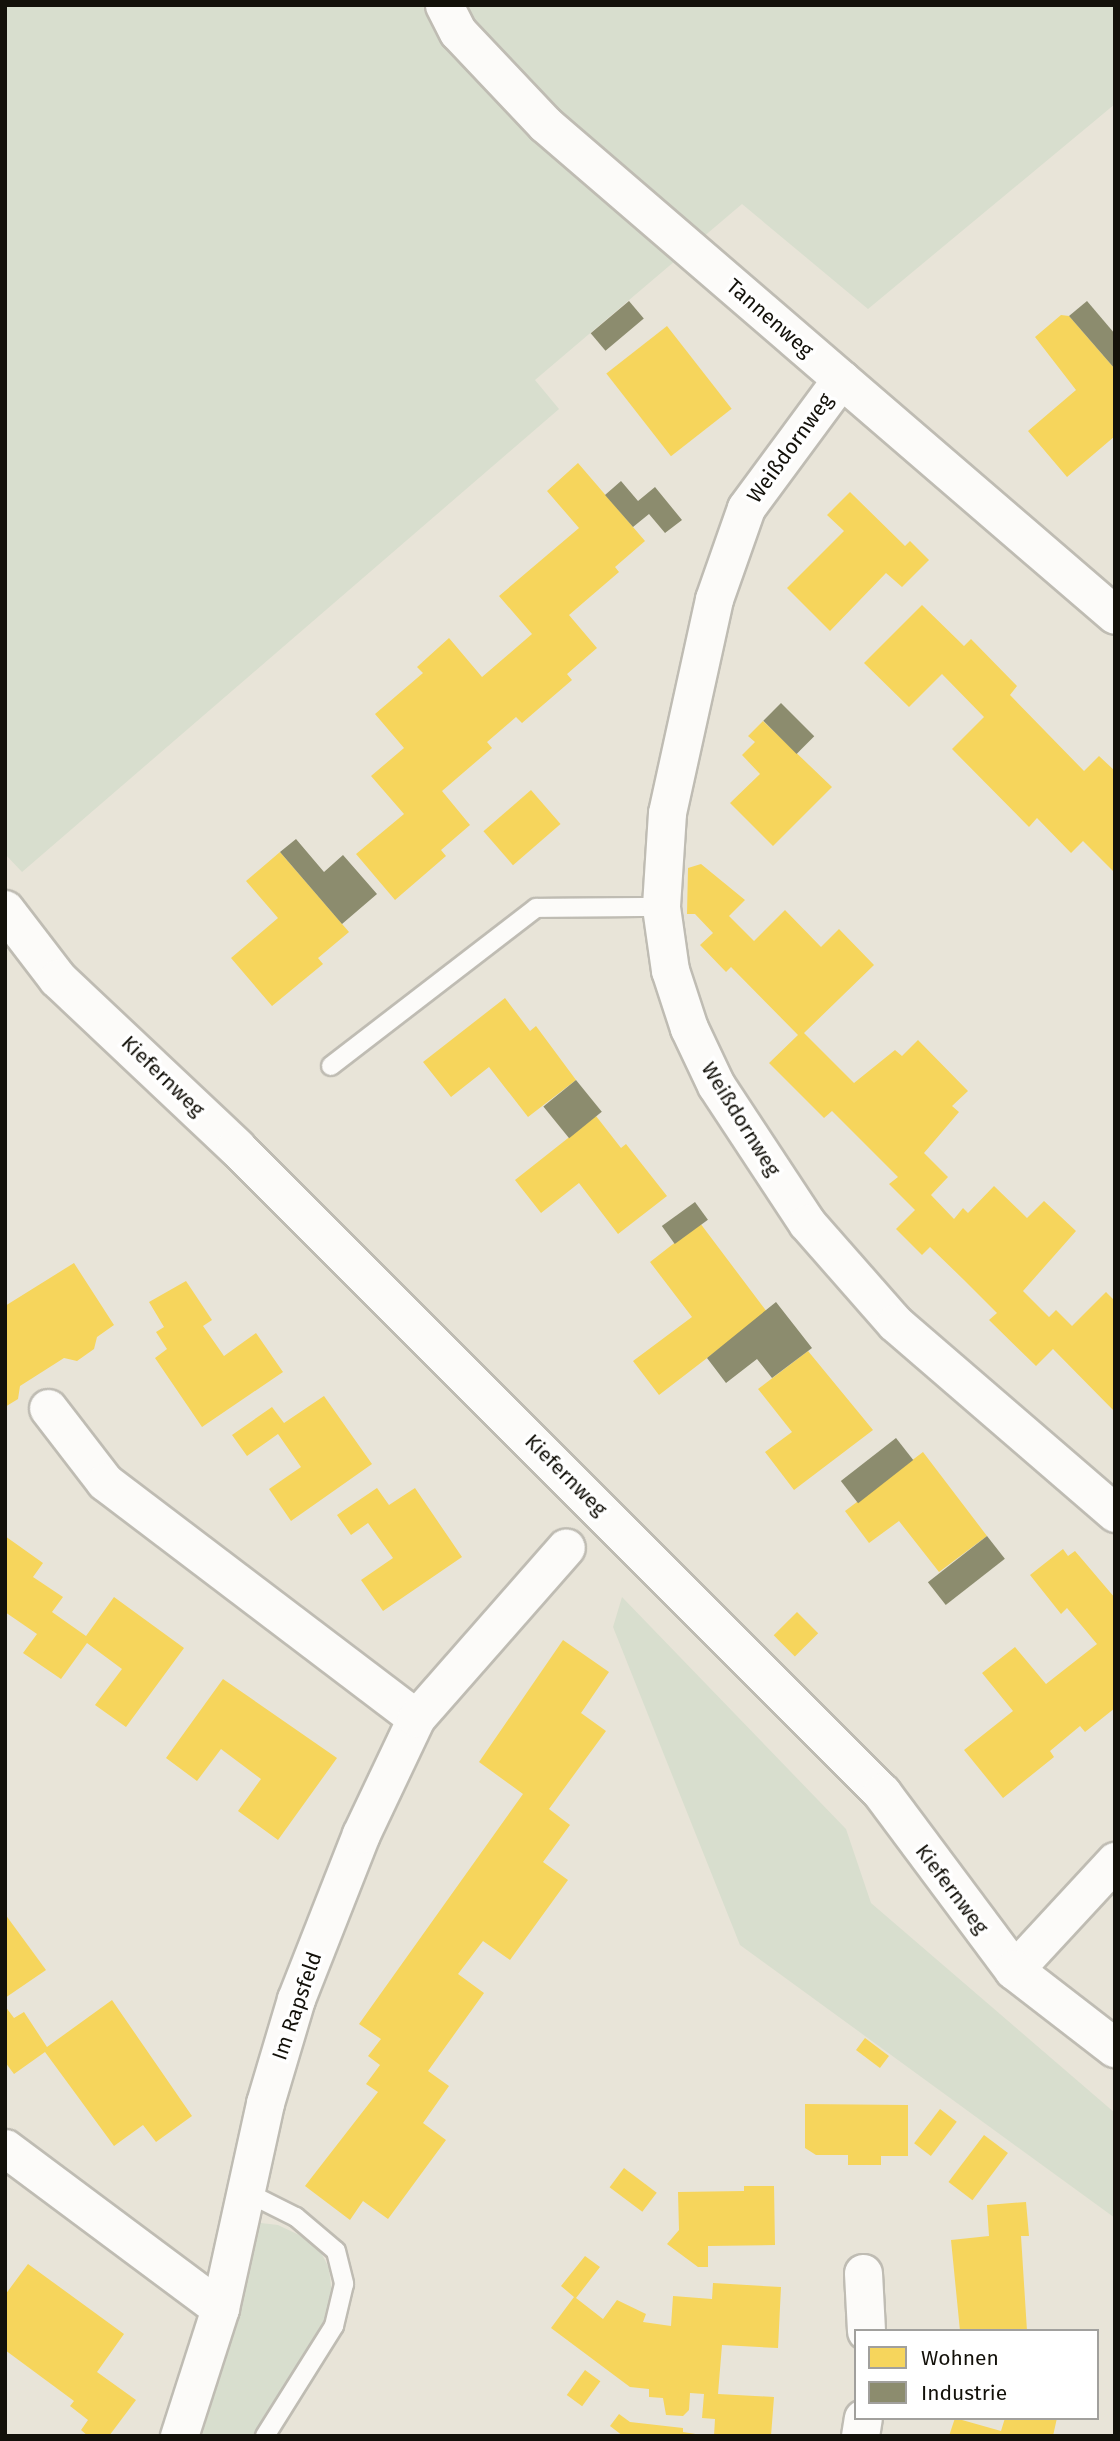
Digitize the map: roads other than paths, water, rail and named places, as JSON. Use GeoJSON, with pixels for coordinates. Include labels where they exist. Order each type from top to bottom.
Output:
{"type":"FeatureCollection","features":[{"type":"Feature","properties":{"kind":"street","name":"Tannenweg"},"geometry":{"type":"LineString","coordinates":[[444,5],[458,32],[545,124],[1114,613]]}},
{"type":"Feature","properties":{"kind":"street","name":"Weißdornweg"},"geometry":{"type":"LineString","coordinates":[[841,379],[746,508],[714,598],[667,813],[661,907],[670,970],[689,1028],[716,1085],[807,1223],[895,1323],[1115,1513]]}},
{"type":"Feature","properties":{"kind":"street","name":"Kiefernweg"},"geometry":{"type":"LineString","coordinates":[[5,910],[58,979],[236,1147],[883,1793],[1014,1970],[1115,2048]]}},
{"type":"Feature","properties":{"kind":"street"},"geometry":{"type":"LineString","coordinates":[[48,1408],[104,1482],[416,1718]]}},
{"type":"Feature","properties":{"kind":"street","name":"Im Rapsfeld"},"geometry":{"type":"LineString","coordinates":[[179,2436],[220,2308],[244,2191],[296,1998],[361,1833],[416,1718],[566,1547]]}},
{"type":"Feature","properties":{"kind":"street"},"geometry":{"type":"LineString","coordinates":[[1014,1970],[1115,1861]]}},
{"type":"Feature","properties":{"kind":"street"},"geometry":{"type":"LineString","coordinates":[[5,2148],[220,2308]]}},
{"type":"Feature","properties":{"kind":"street"},"geometry":{"type":"LineString","coordinates":[[863,2273],[866,2329]]}},
{"type":"Feature","properties":{"kind":"lane"},"geometry":{"type":"LineString","coordinates":[[331,1066],[536,908],[661,907]]}},
{"type":"Feature","properties":{"kind":"lane"},"geometry":{"type":"LineString","coordinates":[[244,2191],[296,2217],[336,2251],[344,2284],[334,2326],[265,2436]]}}]}
